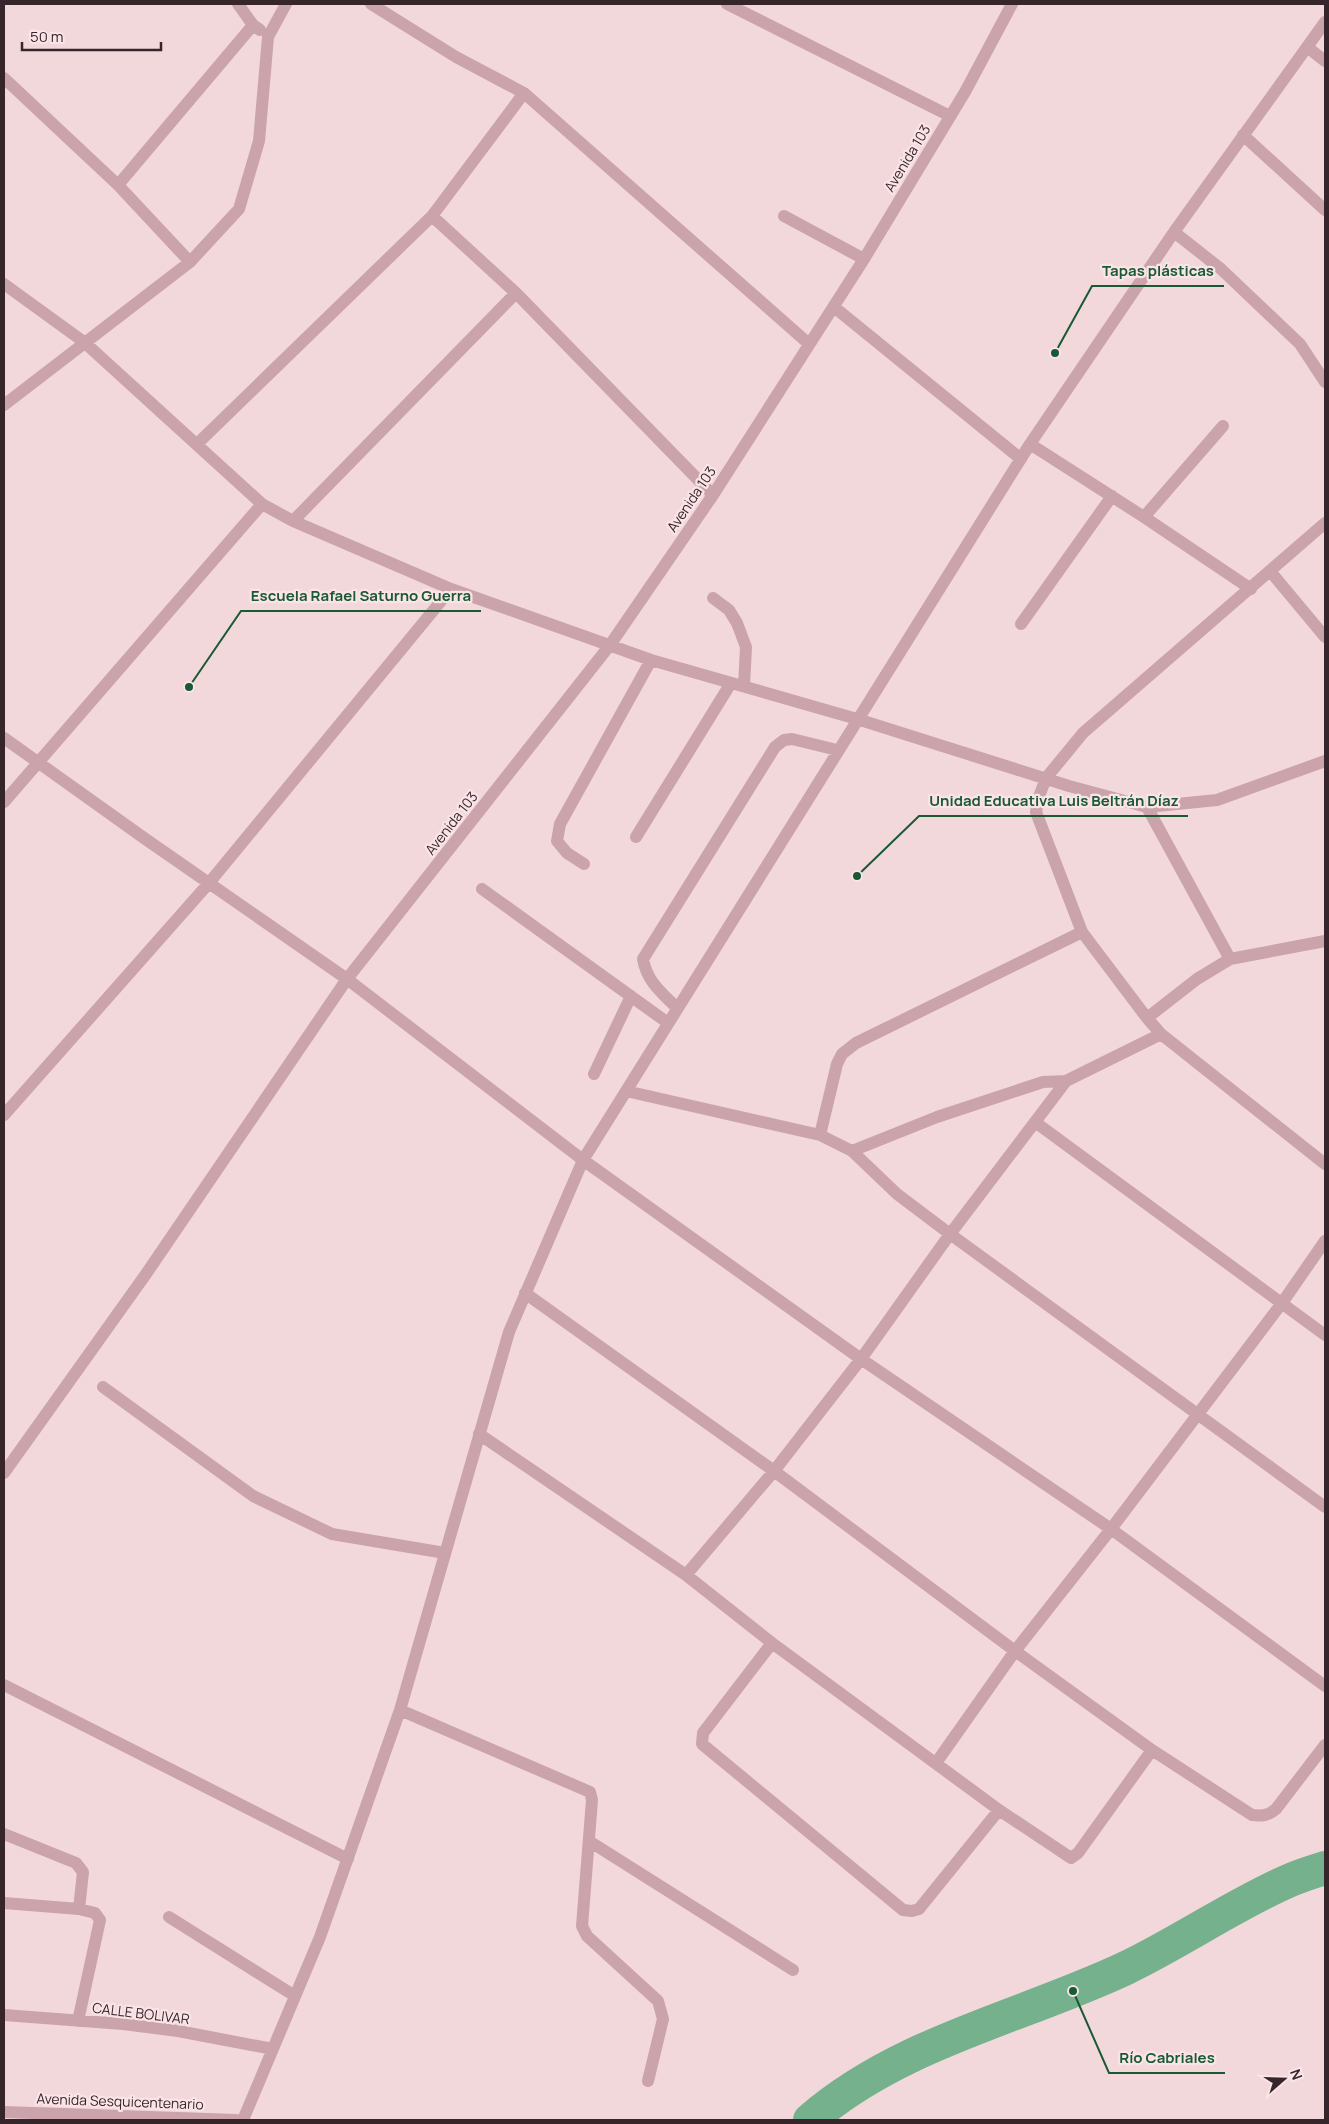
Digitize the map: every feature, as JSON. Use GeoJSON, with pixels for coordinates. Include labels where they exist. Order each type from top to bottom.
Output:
{"type":"FeatureCollection","features":[{"type":"Feature","properties":{"kind":"street"},"geometry":{"type":"LineString","coordinates":[[238,4],[254,25],[268,37]]}},
{"type":"Feature","properties":{"kind":"street"},"geometry":{"type":"LineString","coordinates":[[4,405],[190,262],[238,209],[259,141],[268,37],[286,4]]}},
{"type":"Feature","properties":{"kind":"street"},"geometry":{"type":"LineString","coordinates":[[371,4],[456,57],[524,93],[809,344]]}},
{"type":"Feature","properties":{"kind":"street"},"geometry":{"type":"LineString","coordinates":[[727,4],[950,116]]}},
{"type":"Feature","properties":{"kind":"street","name":"Avenida 103"},"geometry":{"type":"LineString","coordinates":[[4,1473],[146,1274],[347,979],[610,645],[713,495],[864,259],[965,92],[1012,4]]}},
{"type":"Feature","properties":{"kind":"street"},"geometry":{"type":"LineString","coordinates":[[242,2120],[320,1937],[348,1859],[400,1710],[509,1332],[583,1160],[1030,444],[1174,232],[1325,22]]}},
{"type":"Feature","properties":{"kind":"street"},"geometry":{"type":"LineString","coordinates":[[118,185],[254,25]]}},
{"type":"Feature","properties":{"kind":"street"},"geometry":{"type":"LineString","coordinates":[[1307,47],[1325,61]]}},
{"type":"Feature","properties":{"kind":"street"},"geometry":{"type":"LineString","coordinates":[[4,78],[118,185],[190,262]]}},
{"type":"Feature","properties":{"kind":"street"},"geometry":{"type":"LineString","coordinates":[[197,444],[432,216],[524,93]]}},
{"type":"Feature","properties":{"kind":"street"},"geometry":{"type":"LineString","coordinates":[[1243,135],[1325,210]]}},
{"type":"Feature","properties":{"kind":"street"},"geometry":{"type":"LineString","coordinates":[[432,216],[516,293],[713,495]]}},
{"type":"Feature","properties":{"kind":"street"},"geometry":{"type":"LineString","coordinates":[[784,216],[864,259]]}},
{"type":"Feature","properties":{"kind":"street"},"geometry":{"type":"LineString","coordinates":[[1174,232],[1221,269],[1300,344],[1325,382]]}},
{"type":"Feature","properties":{"kind":"street"},"geometry":{"type":"LineString","coordinates":[[4,284],[84,342],[262,504],[293,521],[451,589],[651,660],[857,719],[1146,807],[1217,800],[1325,761]]}},
{"type":"Feature","properties":{"kind":"street"},"geometry":{"type":"LineString","coordinates":[[293,521],[516,293]]}},
{"type":"Feature","properties":{"kind":"street"},"geometry":{"type":"LineString","coordinates":[[834,307],[1022,459]]}},
{"type":"Feature","properties":{"kind":"street"},"geometry":{"type":"LineString","coordinates":[[1144,517],[1222,426]]}},
{"type":"Feature","properties":{"kind":"street"},"geometry":{"type":"LineString","coordinates":[[1030,444],[1112,496],[1251,589]]}},
{"type":"Feature","properties":{"kind":"street"},"geometry":{"type":"LineString","coordinates":[[1022,624],[1112,496]]}},
{"type":"Feature","properties":{"kind":"street"},"geometry":{"type":"LineString","coordinates":[[4,802],[262,504]]}},
{"type":"Feature","properties":{"kind":"street"},"geometry":{"type":"LineString","coordinates":[[1325,524],[1083,733],[1046,778],[1036,812],[1082,932],[1147,1018],[1161,1034],[1325,1164]]}},
{"type":"Feature","properties":{"kind":"street"},"geometry":{"type":"LineString","coordinates":[[1270,571],[1325,637]]}},
{"type":"Feature","properties":{"kind":"street"},"geometry":{"type":"LineString","coordinates":[[4,1115],[209,883],[451,589]]}},
{"type":"Feature","properties":{"kind":"street"},"geometry":{"type":"LineString","coordinates":[[714,598],[729,610],[738,623],[746,647],[744,686]]}},
{"type":"Feature","properties":{"kind":"street"},"geometry":{"type":"LineString","coordinates":[[584,864],[567,853],[557,841],[560,824],[651,660]]}},
{"type":"Feature","properties":{"kind":"street"},"geometry":{"type":"LineString","coordinates":[[636,836],[731,682]]}},
{"type":"Feature","properties":{"kind":"street"},"geometry":{"type":"LineString","coordinates":[[4,738],[347,979],[583,1160],[861,1359],[1110,1529],[1325,1686]]}},
{"type":"Feature","properties":{"kind":"street"},"geometry":{"type":"LineString","coordinates":[[677,1008],[654,985],[645,972],[642,960],[775,746],[784,740],[792,739],[838,750]]}},
{"type":"Feature","properties":{"kind":"street"},"geometry":{"type":"LineString","coordinates":[[1146,807],[1230,959]]}},
{"type":"Feature","properties":{"kind":"street"},"geometry":{"type":"LineString","coordinates":[[482,889],[668,1023]]}},
{"type":"Feature","properties":{"kind":"street"},"geometry":{"type":"LineString","coordinates":[[820,1135],[837,1064],[842,1054],[856,1043],[1082,932]]}},
{"type":"Feature","properties":{"kind":"street"},"geometry":{"type":"LineString","coordinates":[[1147,1018],[1197,979],[1230,959],[1325,941]]}},
{"type":"Feature","properties":{"kind":"street"},"geometry":{"type":"LineString","coordinates":[[594,1074],[631,996]]}},
{"type":"Feature","properties":{"kind":"street"},"geometry":{"type":"LineString","coordinates":[[852,1151],[938,1117],[1043,1082],[1066,1081],[1161,1034]]}},
{"type":"Feature","properties":{"kind":"street"},"geometry":{"type":"LineString","coordinates":[[686,1575],[774,1471],[861,1359],[950,1234],[1066,1081]]}},
{"type":"Feature","properties":{"kind":"street"},"geometry":{"type":"LineString","coordinates":[[626,1091],[820,1135],[852,1151],[897,1194],[950,1234],[1325,1507]]}},
{"type":"Feature","properties":{"kind":"street"},"geometry":{"type":"LineString","coordinates":[[1035,1122],[1325,1334]]}},
{"type":"Feature","properties":{"kind":"street"},"geometry":{"type":"LineString","coordinates":[[936,1763],[1015,1651],[1282,1303],[1325,1241]]}},
{"type":"Feature","properties":{"kind":"street"},"geometry":{"type":"LineString","coordinates":[[526,1293],[774,1471],[1015,1651],[1152,1750],[1252,1815],[1264,1816],[1276,1809],[1325,1745]]}},
{"type":"Feature","properties":{"kind":"street"},"geometry":{"type":"LineString","coordinates":[[103,1387],[253,1496],[332,1534],[445,1553]]}},
{"type":"Feature","properties":{"kind":"street"},"geometry":{"type":"LineString","coordinates":[[479,1434],[686,1575],[772,1643],[999,1810],[1071,1858],[1075,1856],[1152,1750]]}},
{"type":"Feature","properties":{"kind":"street"},"geometry":{"type":"LineString","coordinates":[[772,1643],[703,1732],[702,1744],[903,1910],[912,1911],[919,1909],[999,1810]]}},
{"type":"Feature","properties":{"kind":"street"},"geometry":{"type":"LineString","coordinates":[[4,1685],[348,1859]]}},
{"type":"Feature","properties":{"kind":"street"},"geometry":{"type":"LineString","coordinates":[[400,1710],[590,1792],[592,1800],[582,1926],[587,1936],[658,2001],[662,2020],[648,2081]]}},
{"type":"Feature","properties":{"kind":"street"},"geometry":{"type":"LineString","coordinates":[[4,1834],[76,1863],[83,1872],[79,1909]]}},
{"type":"Feature","properties":{"kind":"street"},"geometry":{"type":"LineString","coordinates":[[589,1842],[793,1970]]}},
{"type":"Feature","properties":{"kind":"street"},"geometry":{"type":"LineString","coordinates":[[4,1903],[79,1909],[95,1913],[100,1920],[78,2021]]}},
{"type":"Feature","properties":{"kind":"street"},"geometry":{"type":"LineString","coordinates":[[169,1917],[295,1996]]}},
{"type":"Feature","properties":{"kind":"street","name":"CALLE BOLIVAR"},"geometry":{"type":"LineString","coordinates":[[4,2015],[178,2031],[273,2049]]}},
{"type":"Feature","properties":{"kind":"street","name":"Avenida Sesquicentenario"},"geometry":{"type":"LineString","coordinates":[[4,2112],[236,2120]]}},
{"type":"Feature","properties":{"kind":"waterway"},"geometry":{"type":"LineString","coordinates":[[810,2120],[845,2093],[882,2070],[962,2034],[1086,1986],[1126,1968],[1266,1892],[1296,1878],[1325,1868]]}},
{"type":"Feature","properties":{"kind":"place","name":"Tapas plásticas"},"geometry":{"type":"Point","coordinates":[1055,353]}},
{"type":"Feature","properties":{"kind":"place","name":"Escuela Rafael Saturno Guerra"},"geometry":{"type":"Point","coordinates":[189,687]}},
{"type":"Feature","properties":{"kind":"place","name":"Unidad Educativa Luis Beltrán Díaz"},"geometry":{"type":"Point","coordinates":[857,876]}},
{"type":"Feature","properties":{"kind":"place","name":"Río Cabriales"},"geometry":{"type":"Point","coordinates":[1073,1991]}}]}
